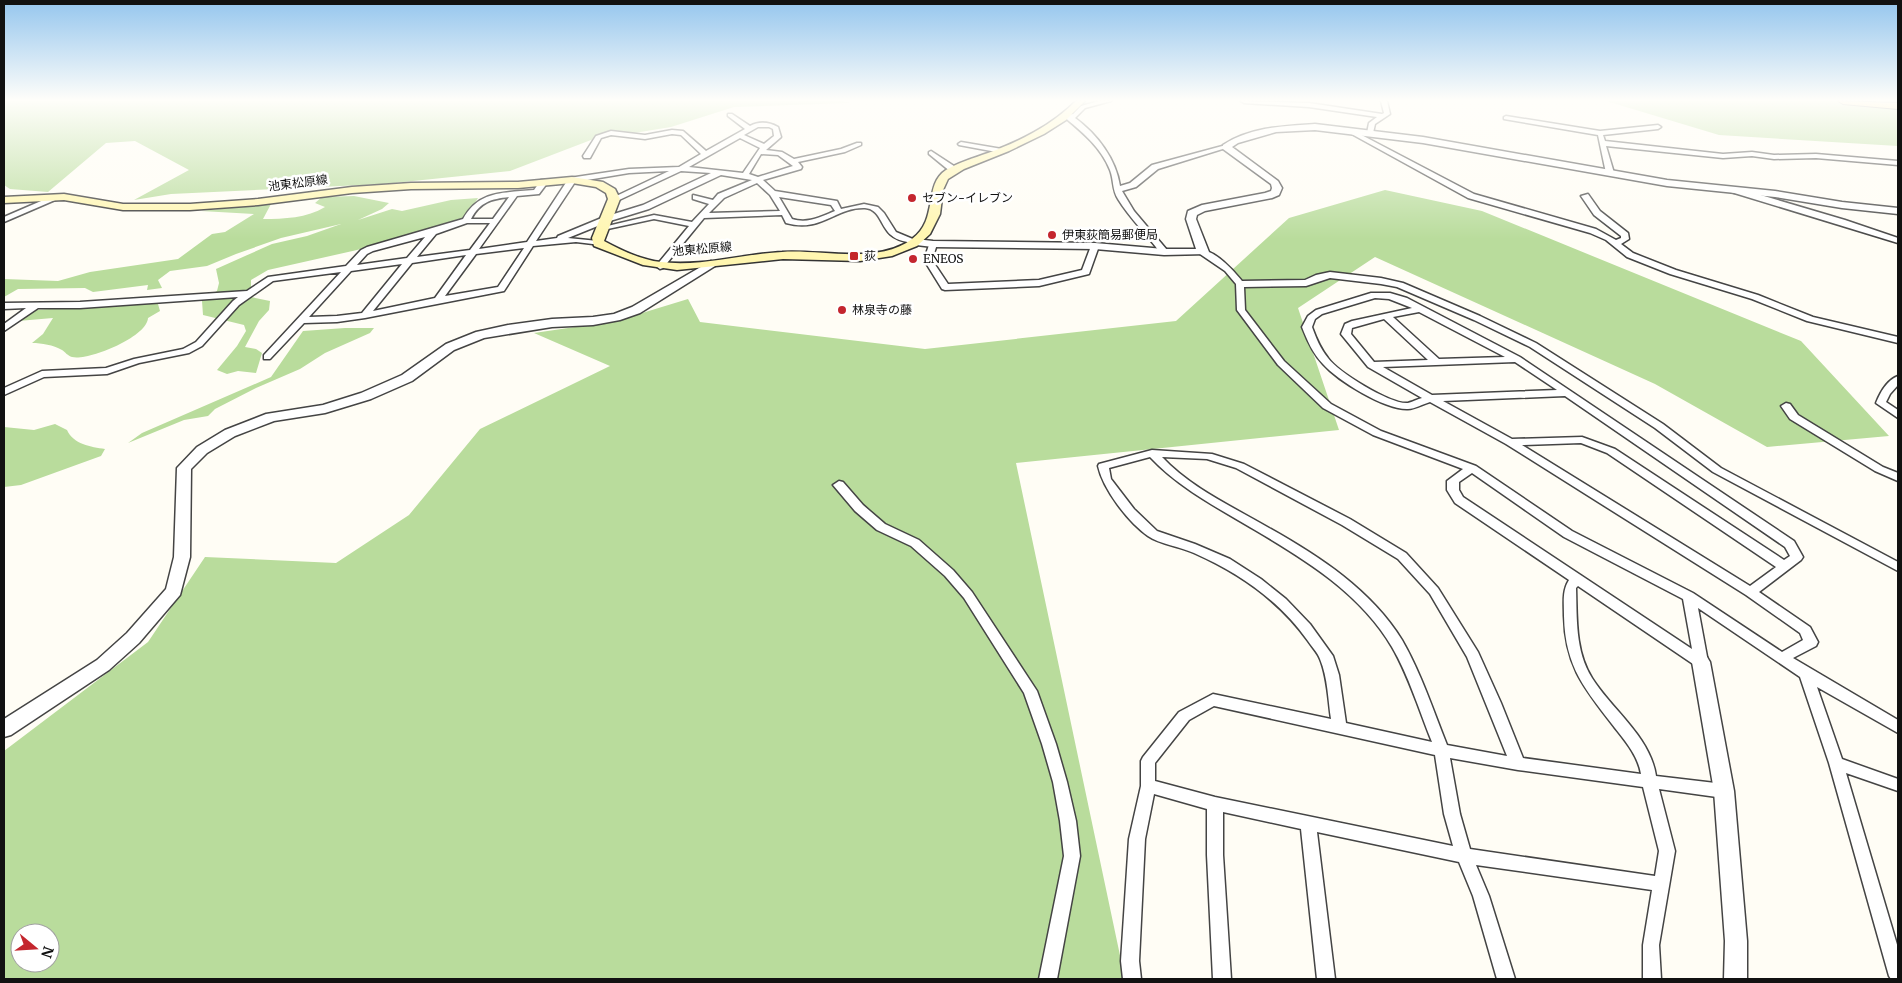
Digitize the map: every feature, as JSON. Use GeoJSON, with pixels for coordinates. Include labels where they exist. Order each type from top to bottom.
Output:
{"type":"FeatureCollection","features":[{"type":"Feature","properties":{"kind":"main road"},"geometry":{"type":"LineString","coordinates":[[916,242],[930,225],[936,209],[937,187],[944,176],[1010,147]]}},
{"type":"Feature","properties":{"kind":"main road","name":"池東松原線"},"geometry":{"type":"LineString","coordinates":[[4,200],[58,197],[123,206],[190,207],[258,202],[352,190],[401,187],[518,185],[572,180],[599,184],[611,191],[614,199]]}},
{"type":"Feature","properties":{"kind":"main road"},"geometry":{"type":"LineString","coordinates":[[598,243],[598,238],[614,199]]}},
{"type":"Feature","properties":{"kind":"main road","name":"池東松原線"},"geometry":{"type":"LineString","coordinates":[[598,243],[607,248],[660,266],[711,264],[784,255],[857,259],[893,251],[916,242]]}},
{"type":"Feature","properties":{"kind":"street"},"geometry":{"type":"LineString","coordinates":[[587,156],[592,147]]}},
{"type":"Feature","properties":{"kind":"street"},"geometry":{"type":"LineString","coordinates":[[698,147],[705,154]]}},
{"type":"Feature","properties":{"kind":"street"},"geometry":{"type":"LineString","coordinates":[[614,199],[682,168],[717,147]]}},
{"type":"Feature","properties":{"kind":"street"},"geometry":{"type":"LineString","coordinates":[[660,266],[721,196],[757,180],[798,167],[793,161],[780,153],[761,150],[756,147]]}},
{"type":"Feature","properties":{"kind":"street"},"geometry":{"type":"LineString","coordinates":[[745,176],[761,150],[765,147]]}},
{"type":"Feature","properties":{"kind":"street"},"geometry":{"type":"LineString","coordinates":[[793,161],[843,151],[852,147]]}},
{"type":"Feature","properties":{"kind":"street"},"geometry":{"type":"LineString","coordinates":[[978,147],[1002,151]]}},
{"type":"Feature","properties":{"kind":"street"},"geometry":{"type":"LineString","coordinates":[[1097,147],[1112,168],[1120,197],[1164,252]]}},
{"type":"Feature","properties":{"kind":"street"},"geometry":{"type":"LineString","coordinates":[[1117,190],[1133,184],[1155,167],[1226,147],[1275,183],[1277,188],[1275,193],[1268,196],[1202,208],[1192,213],[1192,219],[1203,252]]}},
{"type":"Feature","properties":{"kind":"street"},"geometry":{"type":"LineString","coordinates":[[1380,147],[1471,196],[1593,231],[1609,238],[1630,255],[1649,263],[1755,296],[1810,319],[1898,340]]}},
{"type":"Feature","properties":{"kind":"street"},"geometry":{"type":"LineString","coordinates":[[1465,147],[1667,182],[1898,211]]}},
{"type":"Feature","properties":{"kind":"street"},"geometry":{"type":"LineString","coordinates":[[1603,147],[1610,173]]}},
{"type":"Feature","properties":{"kind":"street"},"geometry":{"type":"LineString","coordinates":[[1636,147],[1715,156],[1816,156],[1898,163]]}},
{"type":"Feature","properties":{"kind":"street"},"geometry":{"type":"LineString","coordinates":[[930,153],[954,170]]}},
{"type":"Feature","properties":{"kind":"street"},"geometry":{"type":"LineString","coordinates":[[303,320],[337,319],[365,315],[501,289],[572,180],[633,171],[682,168],[745,176],[757,180],[770,193],[782,206],[789,221],[804,224],[859,206],[870,207],[881,213],[890,230],[902,238],[916,242],[934,244],[1095,246],[1164,252],[1203,252],[1228,269],[1240,284],[1241,310],[1281,363],[1327,406],[1377,433],[1472,468],[1568,534],[1689,596],[1806,674],[1898,727]]}},
{"type":"Feature","properties":{"kind":"street"},"geometry":{"type":"LineString","coordinates":[[4,392],[42,374],[108,370],[137,361],[186,351],[199,344],[236,303],[271,279],[529,246],[555,241],[605,224],[646,207],[720,172]]}},
{"type":"Feature","properties":{"kind":"street"},"geometry":{"type":"LineString","coordinates":[[466,221],[474,207],[481,200],[536,192],[544,182]]}},
{"type":"Feature","properties":{"kind":"street"},"geometry":{"type":"LineString","coordinates":[[1733,190],[1842,222],[1898,241]]}},
{"type":"Feature","properties":{"kind":"street"},"geometry":{"type":"LineString","coordinates":[[770,193],[834,203],[839,212]]}},
{"type":"Feature","properties":{"kind":"street"},"geometry":{"type":"LineString","coordinates":[[438,300],[515,194]]}},
{"type":"Feature","properties":{"kind":"street"},"geometry":{"type":"LineString","coordinates":[[1585,196],[1598,213],[1625,235],[1625,239],[1616,243]]}},
{"type":"Feature","properties":{"kind":"street"},"geometry":{"type":"LineString","coordinates":[[4,220],[58,197]]}},
{"type":"Feature","properties":{"kind":"street"},"geometry":{"type":"LineString","coordinates":[[696,197],[713,203]]}},
{"type":"Feature","properties":{"kind":"street"},"geometry":{"type":"LineString","coordinates":[[742,208],[748,215]]}},
{"type":"Feature","properties":{"kind":"street"},"geometry":{"type":"LineString","coordinates":[[702,216],[785,213]]}},
{"type":"Feature","properties":{"kind":"street"},"geometry":{"type":"LineString","coordinates":[[605,224],[654,217],[694,225]]}},
{"type":"Feature","properties":{"kind":"street"},"geometry":{"type":"LineString","coordinates":[[267,357],[347,270],[370,249],[466,221],[495,221]]}},
{"type":"Feature","properties":{"kind":"street"},"geometry":{"type":"LineString","coordinates":[[365,315],[433,232]]}},
{"type":"Feature","properties":{"kind":"street"},"geometry":{"type":"LineString","coordinates":[[555,241],[576,240],[598,243]]}},
{"type":"Feature","properties":{"kind":"street"},"geometry":{"type":"LineString","coordinates":[[934,244],[928,260],[945,287],[1039,283],[1086,272],[1095,246]]}},
{"type":"Feature","properties":{"kind":"street"},"geometry":{"type":"LineString","coordinates":[[4,729],[103,665],[133,638],[174,591],[182,557],[184,468],[202,450],[230,434],[271,417],[326,409],[366,396],[407,378],[450,347],[480,336],[508,328],[552,323],[593,322],[636,310],[711,264]]}},
{"type":"Feature","properties":{"kind":"street"},"geometry":{"type":"LineString","coordinates":[[1240,284],[1306,283],[1319,277],[1330,275],[1381,281],[1400,285],[1477,318],[1534,345],[1659,426],[1717,470],[1898,567]]}},
{"type":"Feature","properties":{"kind":"street"},"geometry":{"type":"LineString","coordinates":[[4,306],[34,307],[249,294]]}},
{"type":"Feature","properties":{"kind":"street"},"geometry":{"type":"LineString","coordinates":[[1568,393],[1431,398],[1408,406],[1381,400],[1338,374],[1325,361],[1313,343],[1307,327],[1311,318],[1319,312],[1374,295],[1390,296],[1404,300],[1517,359],[1568,393],[1790,544],[1797,557],[1750,592]]}},
{"type":"Feature","properties":{"kind":"street"},"geometry":{"type":"LineString","coordinates":[[4,328],[34,307]]}},
{"type":"Feature","properties":{"kind":"street"},"geometry":{"type":"LineString","coordinates":[[1419,309],[1348,326],[1346,334],[1371,365],[1510,442],[1750,592],[1805,630],[1811,642],[1782,658]]}},
{"type":"Feature","properties":{"kind":"street"},"geometry":{"type":"LineString","coordinates":[[1387,317],[1436,362]]}},
{"type":"Feature","properties":{"kind":"street"},"geometry":{"type":"LineString","coordinates":[[1371,365],[1517,359]]}},
{"type":"Feature","properties":{"kind":"street"},"geometry":{"type":"LineString","coordinates":[[1898,379],[1885,392],[1881,403],[1898,415]]}},
{"type":"Feature","properties":{"kind":"street"},"geometry":{"type":"LineString","coordinates":[[1786,406],[1794,417],[1879,469],[1898,477]]}},
{"type":"Feature","properties":{"kind":"street"},"geometry":{"type":"LineString","coordinates":[[1510,442],[1582,440],[1597,444],[1611,451],[1785,566]]}},
{"type":"Feature","properties":{"kind":"street"},"geometry":{"type":"LineString","coordinates":[[1152,453],[1170,472],[1206,496],[1300,551],[1338,579],[1367,605],[1396,642],[1409,666],[1442,750],[1452,814],[1459,841],[1482,896],[1506,979]]}},
{"type":"Feature","properties":{"kind":"street"},"geometry":{"type":"LineString","coordinates":[[1339,726],[1332,675],[1326,656],[1305,627],[1282,602],[1257,582],[1226,562],[1153,534],[1130,512],[1106,478],[1104,466],[1124,459],[1152,453],[1208,456],[1240,466],[1346,522],[1402,556],[1434,591],[1473,656],[1518,764]]}},
{"type":"Feature","properties":{"kind":"street"},"geometry":{"type":"LineString","coordinates":[[1472,468],[1453,481],[1453,490],[1460,500],[1702,662]]}},
{"type":"Feature","properties":{"kind":"street"},"geometry":{"type":"LineString","coordinates":[[839,485],[859,508],[881,527],[915,543],[949,574],[968,595],[1030,692],[1049,744],[1060,782],[1068,821],[1072,856],[1048,979]]}},
{"type":"Feature","properties":{"kind":"street"},"geometry":{"type":"LineString","coordinates":[[1576,578],[1570,588],[1571,634],[1579,668],[1586,680],[1638,747],[1647,767],[1667,851],[1651,945],[1652,979]]}},
{"type":"Feature","properties":{"kind":"street"},"geometry":{"type":"LineString","coordinates":[[1689,596],[1724,791],[1736,941],[1736,979]]}},
{"type":"Feature","properties":{"kind":"street"},"geometry":{"type":"LineString","coordinates":[[1806,674],[1836,763],[1898,976]]}},
{"type":"Feature","properties":{"kind":"street"},"geometry":{"type":"LineString","coordinates":[[1132,979],[1130,961],[1137,839],[1148,786],[1148,761],[1184,716],[1213,700],[1442,750],[1518,764],[1724,791]]}},
{"type":"Feature","properties":{"kind":"street"},"geometry":{"type":"LineString","coordinates":[[1836,763],[1898,785]]}},
{"type":"Feature","properties":{"kind":"street"},"geometry":{"type":"LineString","coordinates":[[1148,786],[1215,804],[1466,856],[1660,884]]}},
{"type":"Feature","properties":{"kind":"street"},"geometry":{"type":"LineString","coordinates":[[1215,804],[1215,855],[1222,979]]}},
{"type":"Feature","properties":{"kind":"street"},"geometry":{"type":"LineString","coordinates":[[1308,824],[1326,979]]}},
{"type":"Feature","properties":{"kind":"green space"},"geometry":{"type":"Polygon","coordinates":[[[4,147],[101,147],[48,192],[10,189],[4,185],[4,147]]]}},
{"type":"Feature","properties":{"kind":"green space"},"geometry":{"type":"Polygon","coordinates":[[[146,147],[573,147],[510,171],[384,184],[171,194],[134,200],[189,170],[146,147]]]}},
{"type":"Feature","properties":{"kind":"green space"},"geometry":{"type":"Polygon","coordinates":[[[1385,190],[1482,211],[1801,341],[1889,436],[1767,447],[1655,384],[1375,257],[1298,308],[1339,430],[1016,463],[1125,979],[4,979],[4,751],[148,642],[205,557],[336,563],[409,515],[480,429],[610,366],[534,333],[616,321],[688,299],[700,322],[925,349],[1176,321],[1289,218],[1385,190]]]}},
{"type":"Feature","properties":{"kind":"green space"},"geometry":{"type":"Polygon","coordinates":[[[354,196],[389,203],[382,209],[358,220],[392,209],[402,211],[451,200],[478,198],[465,219],[357,250],[268,270],[251,280],[251,297],[270,301],[269,310],[259,321],[245,347],[256,349],[262,353],[256,373],[238,371],[227,374],[217,370],[237,346],[246,331],[244,325],[203,315],[202,301],[217,291],[219,283],[216,269],[272,244],[307,236],[341,224],[281,238],[207,266],[170,271],[158,280],[162,288],[147,290],[148,285],[93,292],[85,288],[18,289],[4,297],[4,279],[58,281],[90,272],[178,259],[212,234],[225,232],[254,214],[201,211],[271,204],[263,219],[287,218],[311,214],[325,207],[315,203],[322,197],[354,196]]]}},
{"type":"Feature","properties":{"kind":"green space"},"geometry":{"type":"Polygon","coordinates":[[[158,304],[160,311],[148,318],[138,333],[116,346],[80,357],[72,357],[62,350],[51,346],[32,343],[43,334],[53,318],[18,321],[34,310],[158,304]]]}},
{"type":"Feature","properties":{"kind":"green space"},"geometry":{"type":"Polygon","coordinates":[[[374,328],[370,333],[325,353],[300,369],[256,388],[215,409],[208,416],[184,420],[128,443],[142,433],[271,377],[303,331],[374,328]]]}},
{"type":"Feature","properties":{"kind":"green space"},"geometry":{"type":"Polygon","coordinates":[[[55,424],[67,430],[78,442],[105,449],[101,456],[21,485],[4,487],[4,427],[34,430],[55,424]]]}},
{"type":"Feature","properties":{"kind":"place","name":"セブン-イレブン"},"geometry":{"type":"Point","coordinates":[912,198]}},
{"type":"Feature","properties":{"kind":"place","name":"伊東荻簡易郵便局"},"geometry":{"type":"Point","coordinates":[1052,235]}},
{"type":"Feature","properties":{"kind":"place","name":"荻"},"geometry":{"type":"Point","coordinates":[854,256]}},
{"type":"Feature","properties":{"kind":"place","name":"ENEOS"},"geometry":{"type":"Point","coordinates":[913,259]}},
{"type":"Feature","properties":{"kind":"place","name":"林泉寺の藤"},"geometry":{"type":"Point","coordinates":[842,310]}}]}
